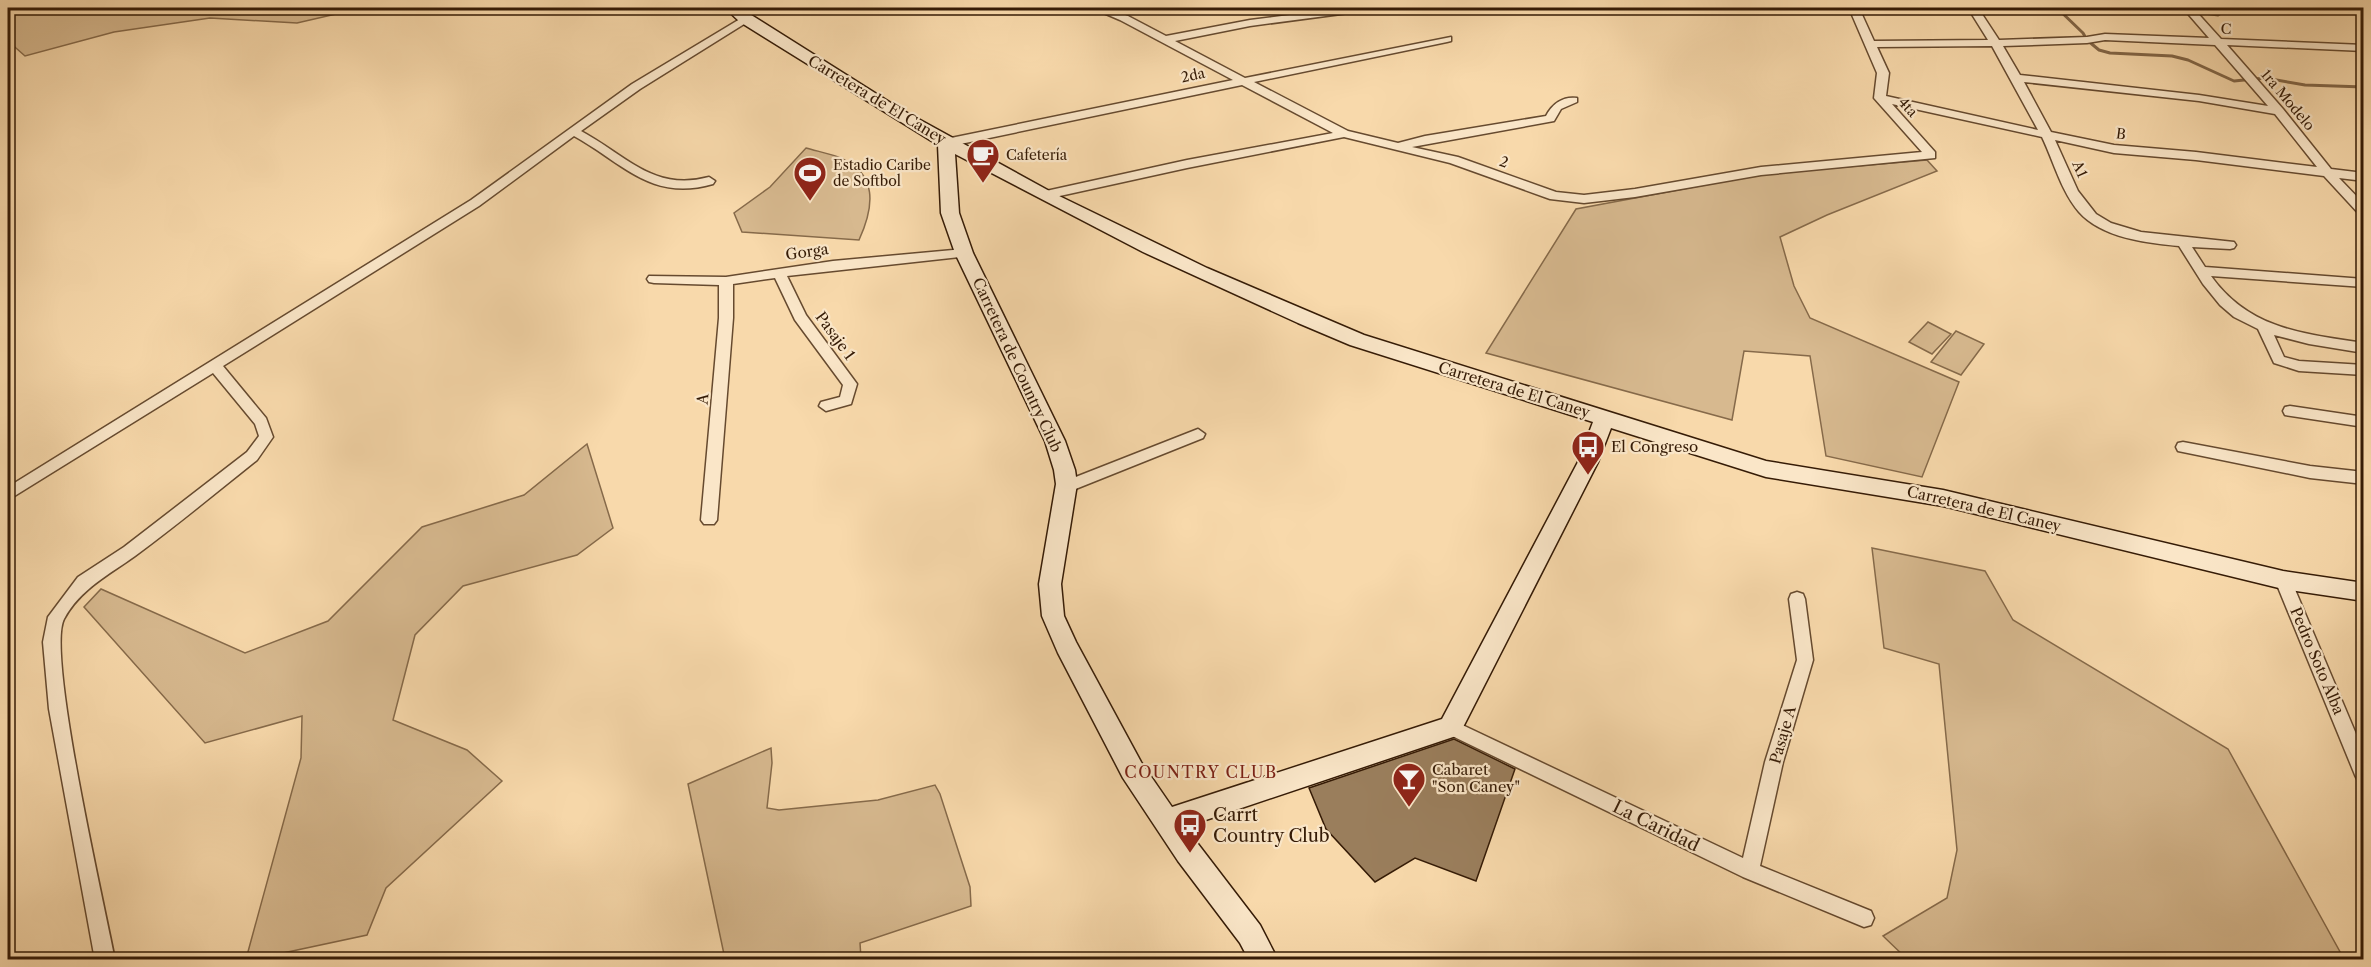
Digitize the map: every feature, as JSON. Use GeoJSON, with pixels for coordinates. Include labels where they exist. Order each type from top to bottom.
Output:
{"type":"FeatureCollection","features":[{"type":"Feature","properties":{"kind":"main road","name":"Carretera de El Caney"},"geometry":{"type":"LineString","coordinates":[[738,13],[946,143],[1100,225],[1305,319],[1373,345],[1766,469],[1942,498],[2283,580],[2364,592]]}},
{"type":"Feature","properties":{"kind":"main road","name":"Carretera de Country Club"},"geometry":{"type":"LineString","coordinates":[[946,143],[950,213],[964,253],[1055,441],[1068,486],[1050,584],[1053,616],[1086,685],[1132,770],[1187,852],[1250,934],[1264,960]]}},
{"type":"Feature","properties":{"kind":"main road"},"geometry":{"type":"LineString","coordinates":[[1167,821],[1450,727],[1588,462],[1605,418]]}},
{"type":"Feature","properties":{"kind":"street","name":"2"},"geometry":{"type":"LineString","coordinates":[[1097,8],[1124,18],[1344,134],[1454,160],[1554,196],[1584,199],[1635,193],[1761,171],[1931,155]]}},
{"type":"Feature","properties":{"kind":"street"},"geometry":{"type":"LineString","coordinates":[[1162,40],[1251,23],[1364,8]]}},
{"type":"Feature","properties":{"kind":"street","name":"4ta"},"geometry":{"type":"LineString","coordinates":[[1854,8],[1882,73],[1880,98],[1931,155]]}},
{"type":"Feature","properties":{"kind":"street","name":"A1"},"geometry":{"type":"LineString","coordinates":[[1973,8],[2016,78],[2047,135],[2081,206],[2090,216],[2112,228],[2183,242],[2230,245]]}},
{"type":"Feature","properties":{"kind":"street","name":"1ra Modelo"},"geometry":{"type":"LineString","coordinates":[[2188,8],[2279,111],[2326,171],[2364,212]]}},
{"type":"Feature","properties":{"kind":"street"},"geometry":{"type":"LineString","coordinates":[[8,494],[475,203],[603,108],[678,59],[738,13]]}},
{"type":"Feature","properties":{"kind":"street","name":"C"},"geometry":{"type":"LineString","coordinates":[[1871,44],[1996,43],[2105,38],[2364,48]]}},
{"type":"Feature","properties":{"kind":"street","name":"2da"},"geometry":{"type":"LineString","coordinates":[[946,143],[1447,39]]}},
{"type":"Feature","properties":{"kind":"street"},"geometry":{"type":"LineString","coordinates":[[2016,78],[2199,98],[2279,111]]}},
{"type":"Feature","properties":{"kind":"street","name":"B"},"geometry":{"type":"LineString","coordinates":[[1880,98],[2114,149],[2364,177]]}},
{"type":"Feature","properties":{"kind":"street"},"geometry":{"type":"LineString","coordinates":[[1401,146],[1425,138],[1550,119],[1556,107],[1573,100]]}},
{"type":"Feature","properties":{"kind":"street"},"geometry":{"type":"LineString","coordinates":[[573,130],[666,184],[680,186],[709,181]]}},
{"type":"Feature","properties":{"kind":"street"},"geometry":{"type":"LineString","coordinates":[[1046,195],[1187,164],[1344,134]]}},
{"type":"Feature","properties":{"kind":"street"},"geometry":{"type":"LineString","coordinates":[[2183,242],[2201,271],[2225,302],[2246,318],[2264,326],[2310,339],[2364,348]]}},
{"type":"Feature","properties":{"kind":"street","name":"Gorga"},"geometry":{"type":"LineString","coordinates":[[654,279],[726,281],[833,265],[964,253]]}},
{"type":"Feature","properties":{"kind":"street"},"geometry":{"type":"LineString","coordinates":[[2201,271],[2364,283]]}},
{"type":"Feature","properties":{"kind":"street","name":"Pasaje 1"},"geometry":{"type":"LineString","coordinates":[[779,273],[800,317],[850,384],[846,400],[826,406]]}},
{"type":"Feature","properties":{"kind":"street","name":"A"},"geometry":{"type":"LineString","coordinates":[[710,520],[726,318],[726,281]]}},
{"type":"Feature","properties":{"kind":"street"},"geometry":{"type":"LineString","coordinates":[[2264,326],[2279,360],[2299,366],[2364,370]]}},
{"type":"Feature","properties":{"kind":"street"},"geometry":{"type":"LineString","coordinates":[[105,960],[106,955],[58,709],[51,642],[56,617],[84,582],[130,551],[252,456],[267,437],[261,422],[215,365]]}},
{"type":"Feature","properties":{"kind":"street"},"geometry":{"type":"LineString","coordinates":[[2290,411],[2364,422]]}},
{"type":"Feature","properties":{"kind":"street"},"geometry":{"type":"LineString","coordinates":[[1068,486],[1198,434]]}},
{"type":"Feature","properties":{"kind":"street"},"geometry":{"type":"LineString","coordinates":[[2183,447],[2310,472],[2364,478]]}},
{"type":"Feature","properties":{"kind":"street","name":"Pedro Soto Alba"},"geometry":{"type":"LineString","coordinates":[[2283,580],[2364,775]]}},
{"type":"Feature","properties":{"kind":"street","name":"Pasaje A"},"geometry":{"type":"LineString","coordinates":[[1750,871],[1774,762],[1805,660],[1797,599]]}},
{"type":"Feature","properties":{"kind":"street","name":"La Caridad"},"geometry":{"type":"LineString","coordinates":[[1450,727],[1750,871],[1864,918]]}},
{"type":"Feature","properties":{"kind":"shaded area"},"geometry":{"type":"Polygon","coordinates":[[[8,8],[362,8],[297,23],[210,18],[114,32],[25,56],[8,41],[8,8]]]}},
{"type":"Feature","properties":{"kind":"shaded area","name":"Estadio Caribe de Softbol"},"geometry":{"type":"Polygon","coordinates":[[[806,148],[834,156],[851,164],[861,172],[867,182],[870,203],[859,240],[742,232],[734,213],[770,187],[806,148]]]}},
{"type":"Feature","properties":{"kind":"shaded area"},"geometry":{"type":"Polygon","coordinates":[[[1927,160],[1937,171],[1827,215],[1780,237],[1794,286],[1810,318],[1959,382],[1922,477],[1826,456],[1810,356],[1744,351],[1732,420],[1486,353],[1576,209],[1764,174],[1927,160]]]}},
{"type":"Feature","properties":{"kind":"shaded area"},"geometry":{"type":"Polygon","coordinates":[[[1928,322],[1951,334],[1932,354],[1909,342],[1928,322]]]}},
{"type":"Feature","properties":{"kind":"shaded area"},"geometry":{"type":"Polygon","coordinates":[[[1956,331],[1984,344],[1961,375],[1931,362],[1956,331]]]}},
{"type":"Feature","properties":{"kind":"shaded area"},"geometry":{"type":"Polygon","coordinates":[[[587,444],[613,528],[577,555],[463,586],[415,635],[393,720],[467,750],[502,781],[386,888],[367,935],[246,959],[301,758],[302,716],[205,743],[84,607],[101,589],[245,653],[328,621],[422,527],[524,495],[587,444]]]}},
{"type":"Feature","properties":{"kind":"shaded area"},"geometry":{"type":"Polygon","coordinates":[[[1872,548],[1985,571],[2013,620],[2228,749],[2344,959],[1907,959],[1883,936],[1947,898],[1957,850],[1939,664],[1884,648],[1872,548]]]}},
{"type":"Feature","properties":{"kind":"shaded area"},"geometry":{"type":"Polygon","coordinates":[[[771,748],[772,763],[767,808],[779,810],[878,800],[935,785],[940,794],[970,887],[971,906],[860,943],[861,959],[725,959],[688,784],[771,748]]]}},
{"type":"Feature","properties":{"kind":"building","name":"Cabaret \"Son Caney\""},"geometry":{"type":"Polygon","coordinates":[[[1454,739],[1515,769],[1476,881],[1415,858],[1375,882],[1326,829],[1309,788],[1454,739]]]}},
{"type":"Feature","properties":{"kind":"waterway"},"geometry":{"type":"LineString","coordinates":[[2057,8],[2083,33],[2087,40],[2099,50],[2110,53],[2172,56],[2188,60],[2234,81],[2265,78],[2305,85],[2364,87]]}},
{"type":"Feature","properties":{"kind":"waterway"},"geometry":{"type":"LineString","coordinates":[[2171,8],[2218,15],[2230,8]]}},
{"type":"Feature","properties":{"kind":"place","name":"Cafetería"},"geometry":{"type":"Point","coordinates":[983,184]}},
{"type":"Feature","properties":{"kind":"place","name":"Estadio Caribe de Softbol"},"geometry":{"type":"Point","coordinates":[810,202]}},
{"type":"Feature","properties":{"kind":"place","name":"El Congreso"},"geometry":{"type":"Point","coordinates":[1588,476]}},
{"type":"Feature","properties":{"kind":"place","name":"Cabaret \"Son Caney\""},"geometry":{"type":"Point","coordinates":[1409,808]}},
{"type":"Feature","properties":{"kind":"place","name":"Carrt Country Club"},"geometry":{"type":"Point","coordinates":[1190,854]}},
{"type":"Feature","properties":{"kind":"district","name":"COUNTRY CLUB"},"geometry":{"type":"Point","coordinates":[1201,772]}}]}
